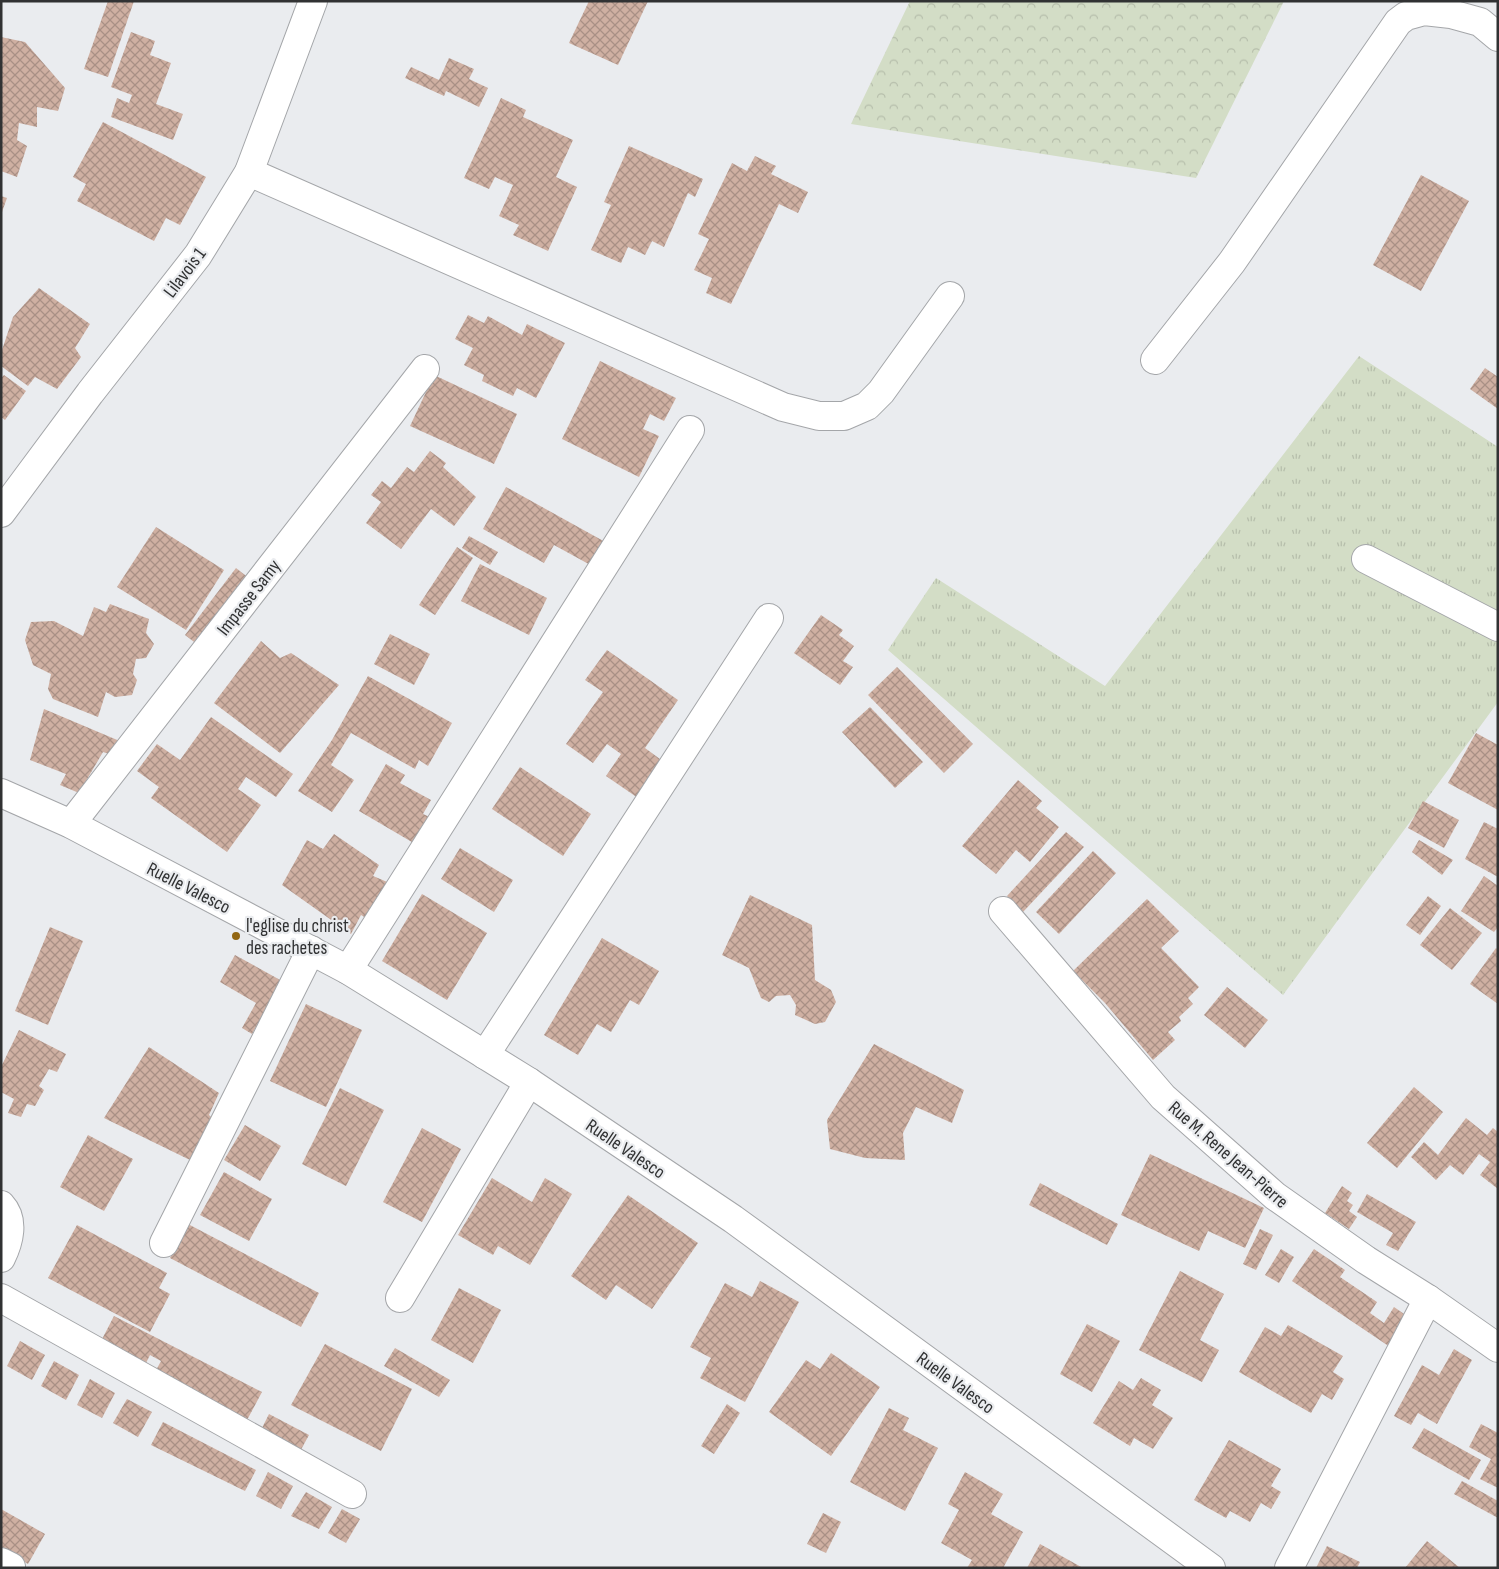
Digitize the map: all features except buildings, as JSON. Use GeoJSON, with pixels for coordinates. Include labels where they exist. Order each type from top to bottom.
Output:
{"type":"FeatureCollection","features":[{"type":"Feature","properties":{"kind":"street","name":"Lilavois 1"},"geometry":{"type":"LineString","coordinates":[[1,513],[90,393],[198,255],[249,172],[313,1]]}},
{"type":"Feature","properties":{"kind":"street"},"geometry":{"type":"LineString","coordinates":[[1155,360],[1232,262],[1398,22],[1406,16],[1424,11],[1451,14],[1480,22],[1498,37]]}},
{"type":"Feature","properties":{"kind":"street"},"geometry":{"type":"LineString","coordinates":[[249,172],[783,407],[819,416],[844,416],[867,406],[881,392],[950,296]]}},
{"type":"Feature","properties":{"kind":"street","name":"Impasse Samy"},"geometry":{"type":"LineString","coordinates":[[71,824],[425,369]]}},
{"type":"Feature","properties":{"kind":"street"},"geometry":{"type":"LineString","coordinates":[[348,970],[690,430]]}},
{"type":"Feature","properties":{"kind":"street"},"geometry":{"type":"LineString","coordinates":[[1366,559],[1498,627]]}},
{"type":"Feature","properties":{"kind":"street"},"geometry":{"type":"LineString","coordinates":[[485,1055],[768,618]]}},
{"type":"Feature","properties":{"kind":"street","name":"Ruelle Valesco"},"geometry":{"type":"LineString","coordinates":[[1,793],[71,824],[348,970],[529,1082],[733,1219],[1211,1568]]}},
{"type":"Feature","properties":{"kind":"street","name":"Rue M. Rene Jean-Pierre"},"geometry":{"type":"LineString","coordinates":[[1003,911],[1162,1097],[1275,1196],[1366,1260],[1428,1299],[1498,1348]]}},
{"type":"Feature","properties":{"kind":"street"},"geometry":{"type":"LineString","coordinates":[[164,1243],[311,950]]}},
{"type":"Feature","properties":{"kind":"street"},"geometry":{"type":"LineString","coordinates":[[400,1298],[529,1082]]}},
{"type":"Feature","properties":{"kind":"street"},"geometry":{"type":"LineString","coordinates":[[1,1206],[4,1209],[9,1224],[9,1236],[1,1258]]}},
{"type":"Feature","properties":{"kind":"street"},"geometry":{"type":"LineString","coordinates":[[1,1298],[352,1494]]}},
{"type":"Feature","properties":{"kind":"street"},"geometry":{"type":"LineString","coordinates":[[1289,1568],[1428,1299]]}},
{"type":"Feature","properties":{"kind":"green space"},"geometry":{"type":"Polygon","coordinates":[[[910,1],[1284,1],[1196,178],[851,124],[910,1]]]}},
{"type":"Feature","properties":{"kind":"green space"},"geometry":{"type":"Polygon","coordinates":[[[1359,356],[1498,447],[1498,702],[1283,995],[888,650],[936,578],[1105,686],[1359,356]]]}},
{"type":"Feature","properties":{"kind":"place","name":"l'eglise du christ des rachetes"},"geometry":{"type":"Point","coordinates":[236,936]}}]}
